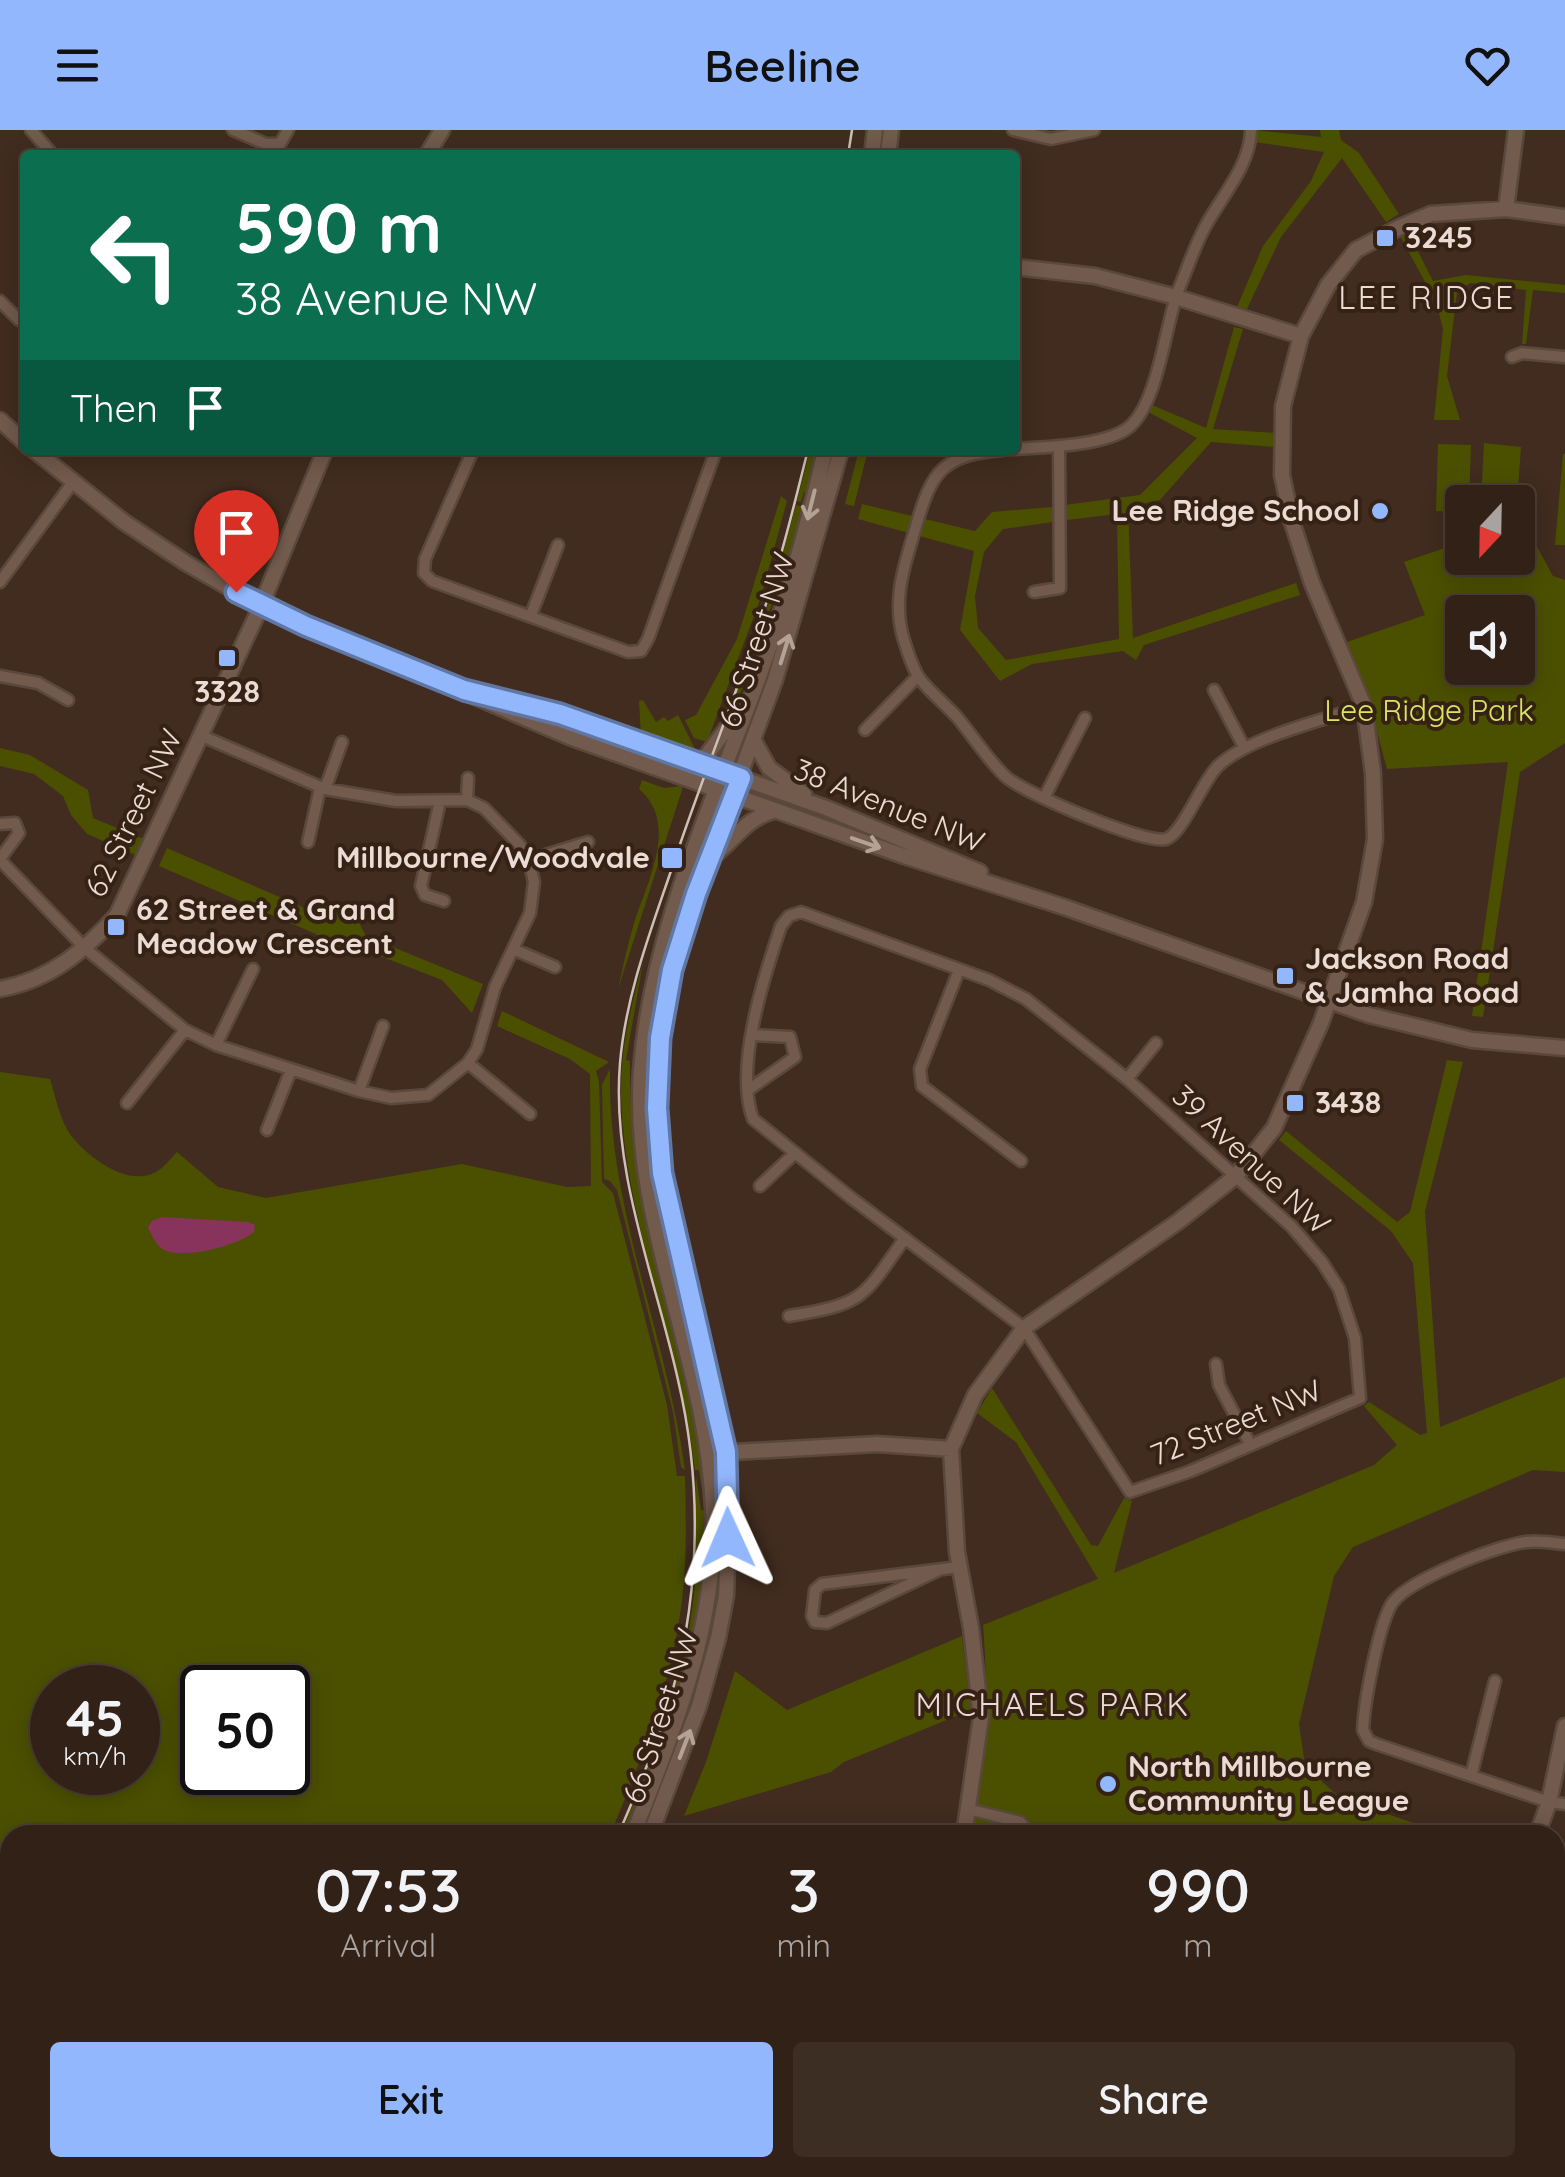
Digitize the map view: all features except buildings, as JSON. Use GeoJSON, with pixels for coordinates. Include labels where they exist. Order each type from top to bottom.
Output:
{"type":"FeatureCollection","features":[{"type":"Feature","properties":{"kind":"street"},"geometry":{"type":"LineString","coordinates":[[31,130],[48,150]]}},
{"type":"Feature","properties":{"kind":"street"},"geometry":{"type":"LineString","coordinates":[[233,130],[266,144],[280,144],[288,130]]}},
{"type":"Feature","properties":{"kind":"street"},"geometry":{"type":"LineString","coordinates":[[1013,130],[1052,138],[1094,130]]}},
{"type":"Feature","properties":{"kind":"street"},"geometry":{"type":"LineString","coordinates":[[1020,449],[1114,435],[1130,426],[1151,387],[1176,297],[1204,228],[1242,163],[1251,130]]}},
{"type":"Feature","properties":{"kind":"street"},"geometry":{"type":"LineString","coordinates":[[1506,209],[1516,130]]}},
{"type":"Feature","properties":{"kind":"street"},"geometry":{"type":"LineString","coordinates":[[966,1825],[981,1718],[971,1628],[959,1568],[951,1450],[975,1395],[1024,1328],[1179,1221],[1236,1176],[1274,1128],[1292,1094],[1359,920],[1375,840],[1372,766],[1364,706],[1312,583],[1282,476],[1284,406],[1300,336],[1328,286],[1356,250],[1432,214],[1506,209],[1565,217]]}},
{"type":"Feature","properties":{"kind":"street"},"geometry":{"type":"LineString","coordinates":[[1020,268],[1094,276],[1300,336]]}},
{"type":"Feature","properties":{"kind":"street"},"geometry":{"type":"LineString","coordinates":[[0,300],[18,320]]}},
{"type":"Feature","properties":{"kind":"street"},"geometry":{"type":"LineString","coordinates":[[1512,357],[1522,353],[1565,357]]}},
{"type":"Feature","properties":{"kind":"street"},"geometry":{"type":"LineString","coordinates":[[0,420],[20,438]]}},
{"type":"Feature","properties":{"kind":"street"},"geometry":{"type":"LineString","coordinates":[[1034,592],[1060,588],[1059,446]]}},
{"type":"Feature","properties":{"kind":"street","name":"38 Avenue NW"},"geometry":{"type":"LineString","coordinates":[[40,455],[124,522],[186,564],[261,606],[572,738],[1329,1002],[1469,1040],[1565,1048]]}},
{"type":"Feature","properties":{"kind":"street","name":"62 Street NW"},"geometry":{"type":"LineString","coordinates":[[0,989],[19,986],[53,971],[86,949],[117,915],[261,606],[324,455]]}},
{"type":"Feature","properties":{"kind":"street"},"geometry":{"type":"LineString","coordinates":[[471,455],[424,559],[424,573],[449,588],[628,652],[641,652],[714,455]]}},
{"type":"Feature","properties":{"kind":"street","name":"66 Street NW"},"geometry":{"type":"LineString","coordinates":[[637,1825],[686,1697],[699,1650],[713,1550],[707,1453],[645,1172],[641,1074],[649,1008],[666,933],[789,584],[824,455]]}},
{"type":"Feature","properties":{"kind":"street","name":"66 Street NW"},"geometry":{"type":"LineString","coordinates":[[654,1825],[699,1706],[718,1638],[726,1584],[726,1452],[662,1173],[657,1108],[665,1003],[682,935],[741,778],[799,604],[840,455]]}},
{"type":"Feature","properties":{"kind":"street"},"geometry":{"type":"LineString","coordinates":[[970,455],[935,474],[924,494],[896,600],[903,636],[918,676],[1007,779],[1143,838],[1171,838],[1217,767],[1244,747],[1364,706]]}},
{"type":"Feature","properties":{"kind":"street"},"geometry":{"type":"LineString","coordinates":[[0,582],[73,482]]}},
{"type":"Feature","properties":{"kind":"street"},"geometry":{"type":"LineString","coordinates":[[531,615],[558,545]]}},
{"type":"Feature","properties":{"kind":"street"},"geometry":{"type":"LineString","coordinates":[[0,676],[38,683],[68,700]]}},
{"type":"Feature","properties":{"kind":"street"},"geometry":{"type":"LineString","coordinates":[[865,730],[918,676]]}},
{"type":"Feature","properties":{"kind":"street","name":"38 Avenue NW"},"geometry":{"type":"LineString","coordinates":[[464,690],[560,714],[826,808],[1064,907]]}},
{"type":"Feature","properties":{"kind":"street"},"geometry":{"type":"LineString","coordinates":[[1214,690],[1244,747]]}},
{"type":"Feature","properties":{"kind":"street"},"geometry":{"type":"LineString","coordinates":[[700,764],[746,709]]}},
{"type":"Feature","properties":{"kind":"street"},"geometry":{"type":"LineString","coordinates":[[1044,796],[1085,718]]}},
{"type":"Feature","properties":{"kind":"street"},"geometry":{"type":"LineString","coordinates":[[0,824],[16,823],[19,833],[0,859],[86,949],[185,1030],[359,1091],[390,1098],[428,1095],[468,1063],[477,1049],[496,987],[530,913],[534,882],[528,860],[509,830],[484,808],[467,800],[396,802],[322,789],[202,736]]}},
{"type":"Feature","properties":{"kind":"street"},"geometry":{"type":"LineString","coordinates":[[754,741],[763,762],[772,771],[826,808]]}},
{"type":"Feature","properties":{"kind":"street"},"geometry":{"type":"LineString","coordinates":[[308,842],[322,789],[342,742]]}},
{"type":"Feature","properties":{"kind":"street"},"geometry":{"type":"LineString","coordinates":[[467,800],[468,778]]}},
{"type":"Feature","properties":{"kind":"street"},"geometry":{"type":"LineString","coordinates":[[996,786],[1007,779]]}},
{"type":"Feature","properties":{"kind":"street"},"geometry":{"type":"LineString","coordinates":[[440,801],[421,886],[425,895],[444,901]]}},
{"type":"Feature","properties":{"kind":"street"},"geometry":{"type":"LineString","coordinates":[[710,859],[752,818],[774,811]]}},
{"type":"Feature","properties":{"kind":"street"},"geometry":{"type":"LineString","coordinates":[[528,860],[588,842]]}},
{"type":"Feature","properties":{"kind":"street","name":"39 Avenue NW"},"geometry":{"type":"LineString","coordinates":[[752,1036],[754,1008],[781,926],[789,916],[801,912],[989,980],[1026,999],[1127,1079],[1292,1227],[1339,1288],[1355,1338],[1360,1398]]}},
{"type":"Feature","properties":{"kind":"street"},"geometry":{"type":"LineString","coordinates":[[513,949],[555,967]]}},
{"type":"Feature","properties":{"kind":"street"},"geometry":{"type":"LineString","coordinates":[[216,1044],[254,969]]}},
{"type":"Feature","properties":{"kind":"street"},"geometry":{"type":"LineString","coordinates":[[959,970],[920,1069],[922,1086],[1021,1162]]}},
{"type":"Feature","properties":{"kind":"street"},"geometry":{"type":"LineString","coordinates":[[359,1091],[384,1026]]}},
{"type":"Feature","properties":{"kind":"street"},"geometry":{"type":"LineString","coordinates":[[127,1102],[185,1030]]}},
{"type":"Feature","properties":{"kind":"street"},"geometry":{"type":"LineString","coordinates":[[748,1090],[795,1057],[790,1037],[752,1036],[748,1090],[750,1114],[756,1123],[1024,1328]]}},
{"type":"Feature","properties":{"kind":"street"},"geometry":{"type":"LineString","coordinates":[[1127,1079],[1156,1043]]}},
{"type":"Feature","properties":{"kind":"street"},"geometry":{"type":"LineString","coordinates":[[1534,1046],[1565,1059]]}},
{"type":"Feature","properties":{"kind":"street"},"geometry":{"type":"LineString","coordinates":[[468,1063],[530,1114]]}},
{"type":"Feature","properties":{"kind":"street"},"geometry":{"type":"LineString","coordinates":[[267,1130],[291,1070]]}},
{"type":"Feature","properties":{"kind":"street"},"geometry":{"type":"LineString","coordinates":[[760,1186],[794,1154]]}},
{"type":"Feature","properties":{"kind":"street"},"geometry":{"type":"LineString","coordinates":[[789,1316],[841,1307],[861,1296],[905,1238]]}},
{"type":"Feature","properties":{"kind":"street","name":"72 Street NW"},"geometry":{"type":"LineString","coordinates":[[1024,1328],[1130,1492],[1191,1472],[1360,1398]]}},
{"type":"Feature","properties":{"kind":"street"},"geometry":{"type":"LineString","coordinates":[[1216,1364],[1219,1385],[1250,1444]]}},
{"type":"Feature","properties":{"kind":"street"},"geometry":{"type":"LineString","coordinates":[[707,1453],[877,1444],[951,1450]]}},
{"type":"Feature","properties":{"kind":"street"},"geometry":{"type":"LineString","coordinates":[[1557,1803],[1376,1744],[1365,1736],[1363,1724],[1384,1618],[1408,1588],[1477,1556],[1529,1541],[1565,1544]]}},
{"type":"Feature","properties":{"kind":"street"},"geometry":{"type":"LineString","coordinates":[[938,1571],[827,1623],[815,1622],[812,1616],[814,1590],[822,1584],[959,1568]]}},
{"type":"Feature","properties":{"kind":"street"},"geometry":{"type":"LineString","coordinates":[[1471,1776],[1495,1681]]}},
{"type":"Feature","properties":{"kind":"street"},"geometry":{"type":"LineString","coordinates":[[1543,1825],[1557,1803],[1565,1726]]}},
{"type":"Feature","properties":{"kind":"street"},"geometry":{"type":"LineString","coordinates":[[968,1809],[1023,1825]]}},
{"type":"Feature","properties":{"kind":"green space"},"geometry":{"type":"Polygon","coordinates":[[[1254,130],[1321,137],[1320,130],[1339,130],[1341,140],[1359,153],[1399,214],[1386,222],[1342,158],[1281,237],[1247,309],[1237,307],[1263,246],[1311,181],[1324,152],[1255,142],[1254,130]]]}},
{"type":"Feature","properties":{"kind":"green space"},"geometry":{"type":"Polygon","coordinates":[[[1408,232],[1433,281],[1466,275],[1565,285],[1565,293],[1533,290],[1526,344],[1522,344],[1526,290],[1470,283],[1457,292],[1447,376],[1460,420],[1434,420],[1443,329],[1436,302],[1400,236],[1408,232]]]}},
{"type":"Feature","properties":{"kind":"green space"},"geometry":{"type":"Polygon","coordinates":[[[1234,327],[1243,329],[1213,429],[1276,433],[1275,447],[1211,442],[1160,500],[1128,507],[1133,638],[1296,583],[1300,595],[1144,645],[1136,660],[1123,651],[1032,664],[1000,681],[960,630],[974,551],[858,519],[862,504],[975,531],[992,512],[1052,507],[1053,522],[1003,529],[984,552],[975,596],[978,628],[1006,660],[1119,639],[1117,514],[1067,520],[1065,505],[1140,495],[1197,438],[1148,412],[1152,405],[1206,428],[1234,327]]]}},
{"type":"Feature","properties":{"kind":"green space"},"geometry":{"type":"Polygon","coordinates":[[[1484,443],[1521,447],[1518,485],[1482,485],[1484,443]]]}},
{"type":"Feature","properties":{"kind":"green space"},"geometry":{"type":"Polygon","coordinates":[[[1438,444],[1471,445],[1470,485],[1445,485],[1445,511],[1436,511],[1438,444]]]}},
{"type":"Feature","properties":{"kind":"green space"},"geometry":{"type":"Polygon","coordinates":[[[1563,454],[1565,545],[1555,545],[1563,454]]]}},
{"type":"Feature","properties":{"kind":"green space"},"geometry":{"type":"Polygon","coordinates":[[[809,455],[817,455],[808,493],[804,492],[801,502],[797,501],[809,455]]]}},
{"type":"Feature","properties":{"kind":"green space"},"geometry":{"type":"Polygon","coordinates":[[[858,455],[867,455],[854,506],[845,504],[858,455]]]}},
{"type":"Feature","properties":{"kind":"green space"},"geometry":{"type":"Polygon","coordinates":[[[781,496],[787,501],[761,597],[707,742],[694,738],[685,720],[696,715],[737,639],[781,496]]]}},
{"type":"Feature","properties":{"kind":"green space"},"geometry":{"type":"Polygon","coordinates":[[[796,505],[803,507],[740,694],[722,729],[771,597],[796,505]]]}},
{"type":"Feature","properties":{"kind":"green space","name":"Lee Ridge Park"},"geometry":{"type":"Polygon","coordinates":[[[1535,543],[1553,576],[1565,580],[1565,743],[1520,772],[1483,1017],[1472,1016],[1508,762],[1387,769],[1367,695],[1347,642],[1425,615],[1404,562],[1445,548],[1445,575],[1535,575],[1535,543]]]}},
{"type":"Feature","properties":{"kind":"green space"},"geometry":{"type":"Polygon","coordinates":[[[643,700],[656,722],[678,715],[696,751],[684,751],[641,735],[639,701],[643,700]]]}},
{"type":"Feature","properties":{"kind":"green space"},"geometry":{"type":"Polygon","coordinates":[[[0,748],[30,755],[88,790],[93,818],[144,839],[138,856],[87,834],[71,815],[63,796],[34,774],[0,766],[0,748]]]}},
{"type":"Feature","properties":{"kind":"green space"},"geometry":{"type":"Polygon","coordinates":[[[642,780],[664,788],[682,786],[682,790],[618,989],[632,929],[653,870],[659,835],[651,803],[639,789],[642,780]]]}},
{"type":"Feature","properties":{"kind":"green space"},"geometry":{"type":"Polygon","coordinates":[[[167,848],[314,912],[353,911],[366,936],[483,984],[472,1013],[442,980],[362,949],[337,955],[316,934],[159,866],[167,848]]]}},
{"type":"Feature","properties":{"kind":"green space"},"geometry":{"type":"Polygon","coordinates":[[[674,926],[655,1031],[652,1102],[662,1205],[683,1308],[658,1212],[647,1114],[651,1032],[674,926]]]}},
{"type":"Feature","properties":{"kind":"green space"},"geometry":{"type":"Polygon","coordinates":[[[643,962],[626,1060],[630,1061],[635,1150],[650,1237],[695,1409],[691,1410],[693,1419],[696,1418],[703,1464],[703,1495],[678,1376],[642,1238],[625,1144],[622,1062],[643,962]]]}},
{"type":"Feature","properties":{"kind":"green space"},"geometry":{"type":"Polygon","coordinates":[[[502,1011],[609,1062],[596,1071],[602,1182],[613,1193],[667,1405],[677,1476],[685,1476],[685,1569],[671,1661],[654,1720],[614,1825],[0,1825],[0,1072],[50,1079],[68,1131],[94,1158],[118,1172],[130,1176],[154,1173],[177,1152],[218,1187],[266,1198],[462,1164],[567,1187],[591,1186],[590,1074],[570,1059],[497,1026],[502,1011]]]}},
{"type":"Feature","properties":{"kind":"green space","name":"MICHAELS PARK"},"geometry":{"type":"Polygon","coordinates":[[[1447,1060],[1463,1062],[1425,1211],[1440,1427],[1565,1377],[1565,1472],[1533,1470],[1353,1547],[1334,1576],[1299,1724],[1305,1766],[1340,1798],[1420,1825],[973,1825],[984,1730],[983,1625],[1098,1579],[1016,1442],[977,1413],[992,1388],[1091,1545],[1098,1546],[1124,1498],[1132,1501],[1114,1573],[1374,1465],[1397,1445],[1364,1406],[1369,1402],[1420,1435],[1427,1433],[1413,1263],[1391,1231],[1279,1140],[1286,1131],[1397,1222],[1410,1212],[1447,1060]]]}},
{"type":"Feature","properties":{"kind":"green space"},"geometry":{"type":"Polygon","coordinates":[[[610,1069],[618,1171],[665,1370],[685,1470],[681,1467],[673,1412],[617,1190],[604,1179],[602,1085],[610,1069]]]}},
{"type":"Feature","properties":{"kind":"green space"},"geometry":{"type":"Polygon","coordinates":[[[696,1476],[701,1510],[706,1511],[700,1599],[692,1639],[657,1754],[629,1825],[624,1825],[677,1681],[691,1617],[696,1476]]]}},
{"type":"Feature","properties":{"kind":"green space"},"geometry":{"type":"Polygon","coordinates":[[[962,1636],[971,1710],[844,1762],[831,1772],[684,1816],[735,1671],[787,1710],[962,1636]]]}},
{"type":"Feature","properties":{"kind":"shaded area"},"geometry":{"type":"Polygon","coordinates":[[[162,1217],[255,1225],[254,1232],[236,1242],[181,1253],[161,1248],[152,1235],[148,1227],[162,1217]]]}},
{"type":"Feature","properties":{"kind":"tram line"},"geometry":{"type":"LineString","coordinates":[[849,150],[852,130]]}},
{"type":"Feature","properties":{"kind":"tram line"},"geometry":{"type":"LineString","coordinates":[[622,1825],[655,1746],[677,1675],[691,1591],[695,1506],[678,1380],[628,1183],[619,1103],[623,1037],[650,934],[770,590],[807,455]]}},
{"type":"Feature","properties":{"kind":"place","name":"3245"},"geometry":{"type":"Point","coordinates":[1385,238]}},
{"type":"Feature","properties":{"kind":"place","name":"Lee Ridge School"},"geometry":{"type":"Point","coordinates":[1380,511]}},
{"type":"Feature","properties":{"kind":"place","name":"3328"},"geometry":{"type":"Point","coordinates":[227,658]}},
{"type":"Feature","properties":{"kind":"place","name":"Millbourne/Woodvale"},"geometry":{"type":"Point","coordinates":[672,858]}},
{"type":"Feature","properties":{"kind":"place","name":"62 Street & Grand Meadow Crescent"},"geometry":{"type":"Point","coordinates":[116,927]}},
{"type":"Feature","properties":{"kind":"place","name":"Jackson Road & Jamha Road"},"geometry":{"type":"Point","coordinates":[1285,976]}},
{"type":"Feature","properties":{"kind":"place","name":"3438"},"geometry":{"type":"Point","coordinates":[1295,1103]}},
{"type":"Feature","properties":{"kind":"place","name":"North Millbourne Community League"},"geometry":{"type":"Point","coordinates":[1108,1784]}},
{"type":"Feature","properties":{"kind":"district","name":"LEE RIDGE"},"geometry":{"type":"Point","coordinates":[1427,298]}},
{"type":"Feature","properties":{"kind":"district","name":"MICHAELS PARK"},"geometry":{"type":"Point","coordinates":[1053,1705]}},
{"type":"Feature","properties":{"kind":"route"},"geometry":{"type":"LineString","coordinates":[[236,592],[306,626],[464,690],[560,714],[741,778],[696,894],[672,970],[660,1038],[657,1108],[662,1173],[726,1452],[728,1538]]}}]}
